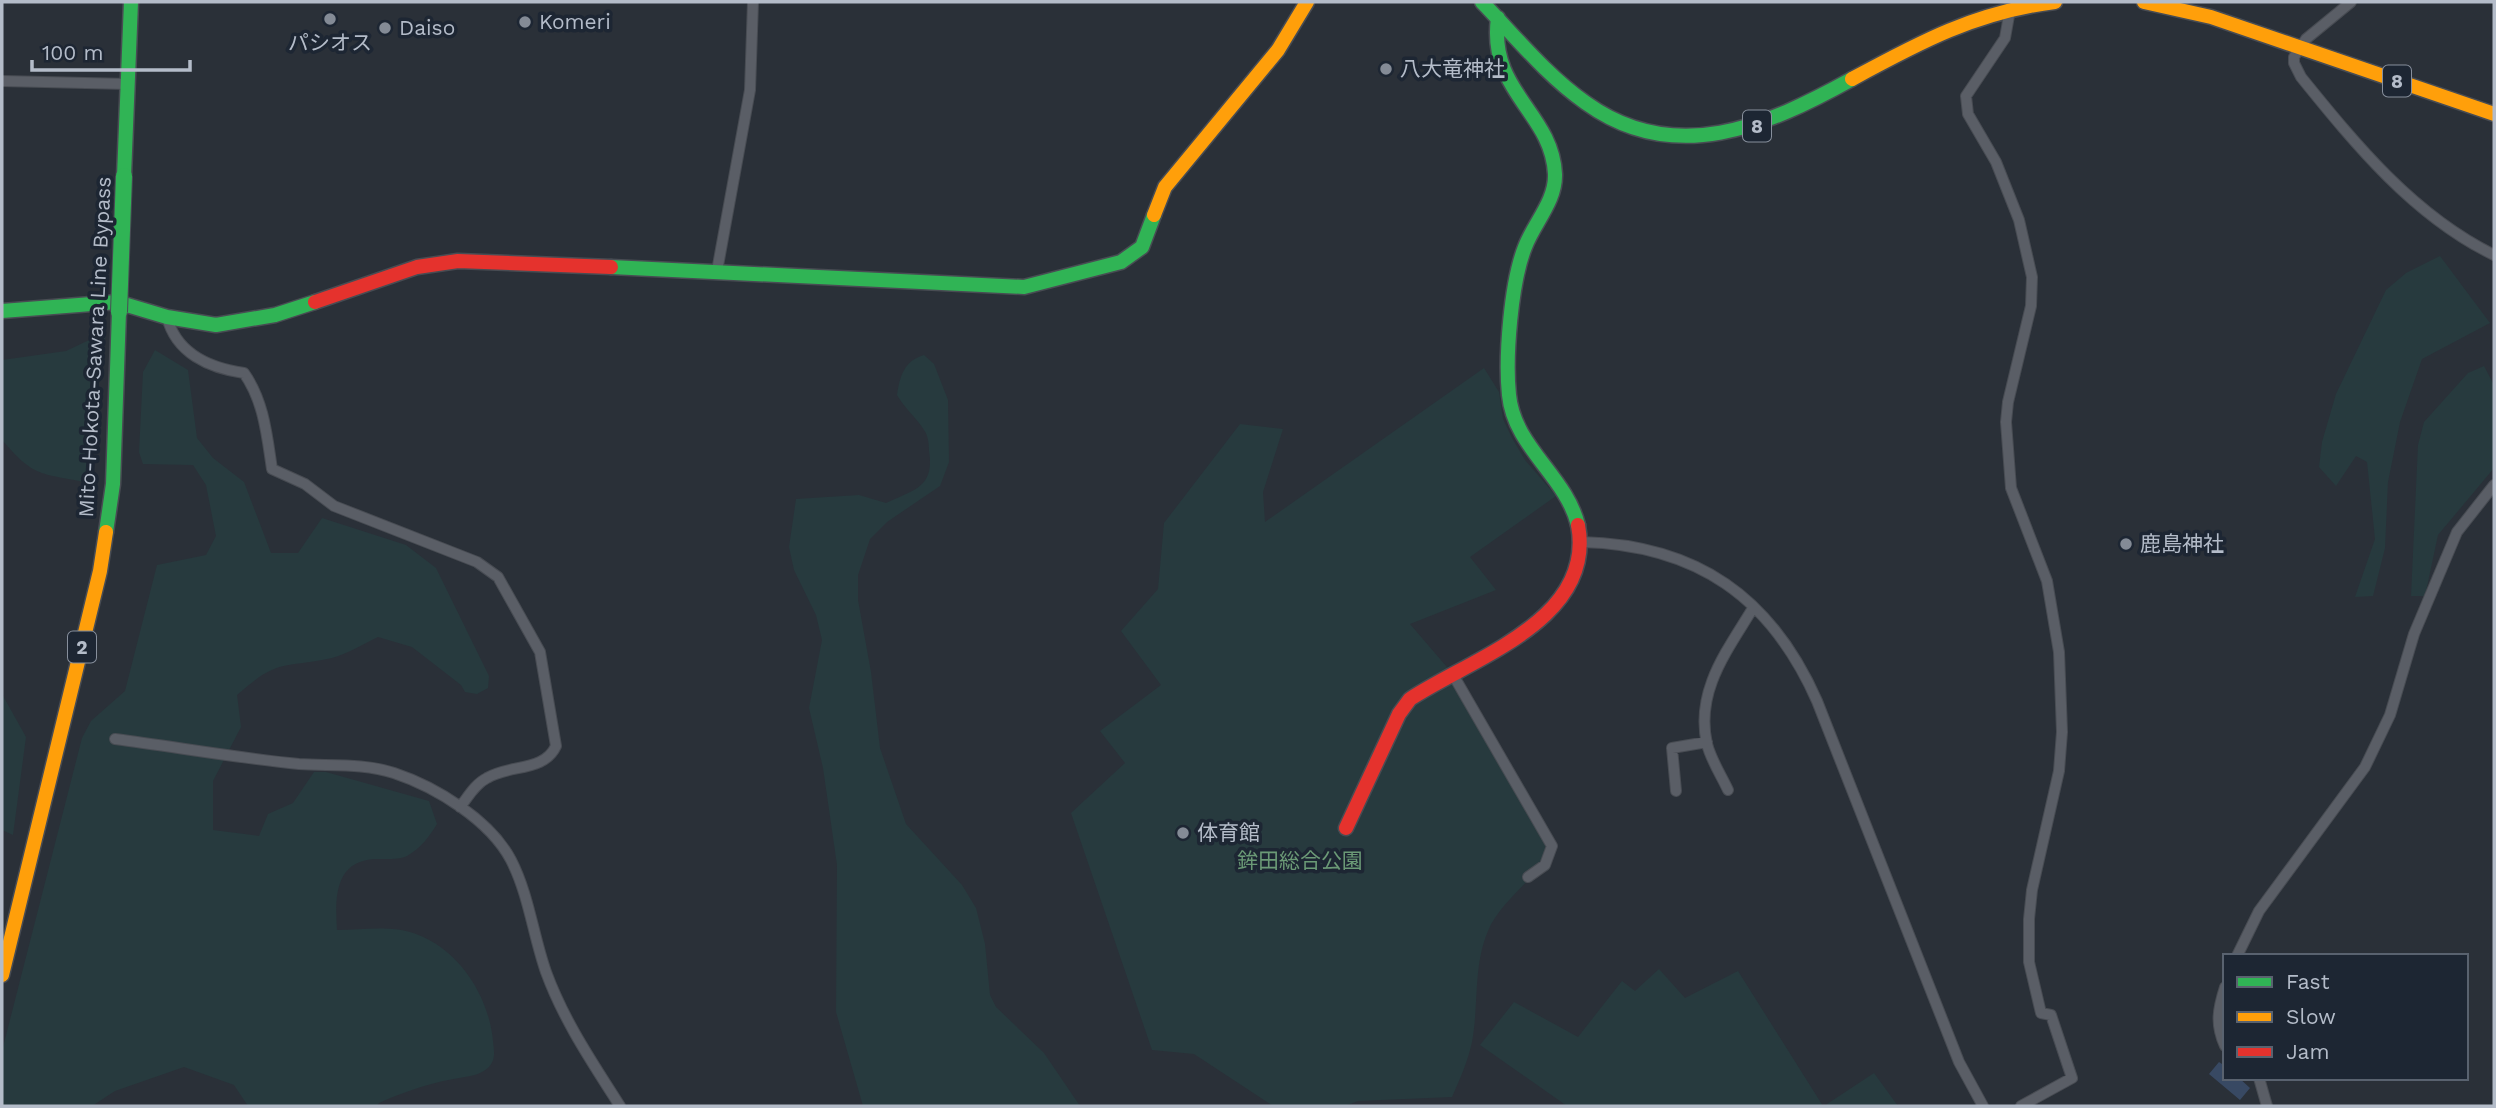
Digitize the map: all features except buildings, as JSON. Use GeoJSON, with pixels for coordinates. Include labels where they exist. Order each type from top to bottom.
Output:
{"type":"FeatureCollection","features":[{"type":"Feature","properties":{"kind":"street","name":"Mito-Hokota-Sawara Line Bypass"},"geometry":{"type":"LineString","coordinates":[[2,975],[100,571],[113,484],[131,2]]}},
{"type":"Feature","properties":{"kind":"street"},"geometry":{"type":"LineString","coordinates":[[717,271],[750,90],[753,2]]}},
{"type":"Feature","properties":{"kind":"street"},"geometry":{"type":"LineString","coordinates":[[2,311],[117,302],[167,317],[216,325],[248,321],[418,267],[458,261],[1024,287],[1121,262],[1142,247],[1165,187],[1278,50],[1307,2]]}},
{"type":"Feature","properties":{"kind":"street","name":"8"},"geometry":{"type":"LineString","coordinates":[[1482,2],[1567,87],[1604,115],[1636,128],[1696,138],[1727,134],[1763,124],[1945,30],[2010,10],[2055,2]]}},
{"type":"Feature","properties":{"kind":"street","name":"8"},"geometry":{"type":"LineString","coordinates":[[2144,2],[2184,6],[2494,114]]}},
{"type":"Feature","properties":{"kind":"street"},"geometry":{"type":"LineString","coordinates":[[2351,2],[2300,47],[2294,63],[2301,77],[2361,151],[2437,218],[2494,255]]}},
{"type":"Feature","properties":{"kind":"street"},"geometry":{"type":"LineString","coordinates":[[2010,10],[2010,27],[2005,38],[1966,96],[1968,114],[1996,162],[2015,207],[2026,241],[2032,277],[2031,306],[2008,402],[2007,460],[2015,500],[2045,573],[2054,609],[2059,652],[2062,732],[2055,797],[2032,890],[2028,951],[2041,1013],[2051,1015],[2072,1078],[2021,1106]]}},
{"type":"Feature","properties":{"kind":"street"},"geometry":{"type":"LineString","coordinates":[[1346,828],[1399,714],[1410,699],[1531,627],[1558,604],[1568,592],[1582,542],[1571,504],[1517,429],[1511,412],[1509,394],[1516,282],[1527,240],[1554,187],[1555,174],[1548,142],[1519,101],[1503,70],[1494,41],[1498,18]]}},
{"type":"Feature","properties":{"kind":"street"},"geometry":{"type":"LineString","coordinates":[[2,81],[128,84]]}},
{"type":"Feature","properties":{"kind":"street"},"geometry":{"type":"LineString","coordinates":[[167,317],[172,335],[198,360],[225,370],[244,373],[254,387],[263,415],[272,469],[305,484],[334,506],[486,567],[509,593],[523,627],[540,652],[556,746],[543,762],[501,771],[484,779],[460,807]]}},
{"type":"Feature","properties":{"kind":"street"},"geometry":{"type":"LineString","coordinates":[[2238,954],[2259,911],[2365,767],[2390,715],[2414,634],[2457,532],[2494,485]]}},
{"type":"Feature","properties":{"kind":"street"},"geometry":{"type":"LineString","coordinates":[[1582,542],[1616,543],[1668,555],[1721,581],[1780,633],[1806,676],[1959,1062],[1983,1106]]}},
{"type":"Feature","properties":{"kind":"street"},"geometry":{"type":"LineString","coordinates":[[1728,790],[1707,742],[1704,707],[1707,690],[1753,608]]}},
{"type":"Feature","properties":{"kind":"street"},"geometry":{"type":"LineString","coordinates":[[1452,673],[1552,846],[1545,864],[1528,877]]}},
{"type":"Feature","properties":{"kind":"street"},"geometry":{"type":"LineString","coordinates":[[115,739],[300,764],[372,768],[394,773],[460,807],[492,834],[509,856],[519,875],[558,1004],[587,1058],[620,1106]]}},
{"type":"Feature","properties":{"kind":"street"},"geometry":{"type":"LineString","coordinates":[[1676,791],[1672,748],[1707,742]]}},
{"type":"Feature","properties":{"kind":"street"},"geometry":{"type":"LineString","coordinates":[[2223,994],[2217,1014],[2218,1031],[2223,1042]]}},
{"type":"Feature","properties":{"kind":"street"},"geometry":{"type":"LineString","coordinates":[[2260,1080],[2267,1106]]}},
{"type":"Feature","properties":{"kind":"green space"},"geometry":{"type":"Polygon","coordinates":[[[2440,256],[2490,323],[2422,359],[2400,422],[2388,482],[2385,548],[2373,596],[2355,597],[2375,539],[2367,462],[2356,456],[2336,486],[2319,467],[2322,442],[2336,394],[2386,290],[2406,273],[2440,256]]]}},
{"type":"Feature","properties":{"kind":"green space"},"geometry":{"type":"Polygon","coordinates":[[[106,332],[85,482],[38,472],[22,461],[2,440],[2,360],[66,351],[106,332]]]}},
{"type":"Feature","properties":{"kind":"green space"},"geometry":{"type":"Polygon","coordinates":[[[155,350],[188,370],[197,438],[213,458],[244,482],[271,553],[298,553],[322,518],[406,545],[436,568],[489,676],[488,688],[477,694],[465,692],[461,685],[412,647],[378,637],[332,658],[273,669],[237,695],[241,727],[213,781],[213,830],[259,836],[268,814],[293,803],[314,772],[326,772],[429,801],[437,824],[428,838],[416,849],[400,858],[362,861],[344,874],[337,894],[337,930],[406,931],[432,941],[459,963],[478,992],[490,1024],[494,1058],[489,1067],[481,1073],[421,1087],[390,1098],[377,1106],[248,1106],[234,1085],[184,1067],[115,1091],[92,1106],[2,1106],[2,1051],[82,738],[91,721],[125,691],[157,565],[206,555],[216,536],[206,485],[193,465],[143,464],[139,452],[143,372],[155,350]]]}},
{"type":"Feature","properties":{"kind":"green space"},"geometry":{"type":"Polygon","coordinates":[[[924,355],[934,364],[948,400],[949,462],[940,486],[887,522],[870,539],[858,575],[858,600],[871,672],[880,748],[906,824],[962,885],[976,908],[985,944],[990,995],[996,1007],[1044,1053],[1080,1106],[863,1106],[836,1012],[837,865],[823,768],[809,708],[822,640],[816,615],[794,570],[789,547],[796,499],[859,495],[886,503],[920,486],[925,480],[930,463],[927,437],[897,395],[907,365],[924,355]]]}},
{"type":"Feature","properties":{"kind":"green space"},"geometry":{"type":"Polygon","coordinates":[[[2484,366],[2494,385],[2494,468],[2438,535],[2425,596],[2411,596],[2418,445],[2424,422],[2468,373],[2484,366]]]}},
{"type":"Feature","properties":{"kind":"green space","name":"鉾田総合公園"},"geometry":{"type":"Polygon","coordinates":[[[1484,368],[1499,392],[1503,419],[1512,438],[1525,460],[1556,496],[1470,557],[1496,590],[1410,624],[1452,673],[1552,846],[1540,867],[1502,908],[1488,931],[1480,958],[1472,1042],[1452,1097],[1358,1101],[1345,1106],[1273,1106],[1194,1054],[1152,1050],[1071,813],[1125,763],[1100,731],[1161,685],[1121,631],[1158,589],[1164,523],[1240,424],[1283,429],[1263,492],[1265,522],[1484,368]]]}},
{"type":"Feature","properties":{"kind":"green space"},"geometry":{"type":"Polygon","coordinates":[[[2,694],[26,737],[13,835],[2,830],[2,694]]]}},
{"type":"Feature","properties":{"kind":"green space"},"geometry":{"type":"Polygon","coordinates":[[[1659,969],[1685,998],[1738,971],[1823,1106],[1567,1106],[1480,1045],[1514,1002],[1578,1037],[1622,981],[1635,991],[1659,969]]]}},
{"type":"Feature","properties":{"kind":"green space"},"geometry":{"type":"Polygon","coordinates":[[[1874,1073],[1898,1106],[1824,1106],[1874,1073]]]}},
{"type":"Feature","properties":{"kind":"water"},"geometry":{"type":"Polygon","coordinates":[[[2219,1062],[2223,1065],[2223,1080],[2241,1080],[2250,1088],[2240,1100],[2209,1074],[2219,1062]]]}},
{"type":"Feature","properties":{"kind":"traffic: fast"},"geometry":{"type":"LineString","coordinates":[[124,176],[131,2]]}},
{"type":"Feature","properties":{"kind":"traffic: fast"},"geometry":{"type":"LineString","coordinates":[[1482,2],[1544,68],[1571,92],[1619,122],[1653,133],[1687,136],[1720,133],[1754,124],[1787,112],[1852,79]]}},
{"type":"Feature","properties":{"kind":"traffic: fast"},"geometry":{"type":"LineString","coordinates":[[1498,18],[1497,43],[1502,65],[1543,134],[1551,153],[1555,174],[1552,193],[1525,247],[1516,280],[1509,341],[1509,395],[1520,430],[1563,491],[1578,525]]}},
{"type":"Feature","properties":{"kind":"traffic: fast"},"geometry":{"type":"LineString","coordinates":[[119,312],[124,176]]}},
{"type":"Feature","properties":{"kind":"traffic: fast"},"geometry":{"type":"LineString","coordinates":[[611,267],[1024,287],[1121,262],[1142,247],[1154,215]]}},
{"type":"Feature","properties":{"kind":"traffic: fast"},"geometry":{"type":"LineString","coordinates":[[2,311],[117,302],[167,317],[216,325],[275,315],[315,302]]}},
{"type":"Feature","properties":{"kind":"traffic: fast"},"geometry":{"type":"LineString","coordinates":[[106,532],[113,484],[119,312]]}},
{"type":"Feature","properties":{"kind":"traffic: slow"},"geometry":{"type":"LineString","coordinates":[[1154,215],[1165,187],[1278,50],[1307,2]]}},
{"type":"Feature","properties":{"kind":"traffic: slow"},"geometry":{"type":"LineString","coordinates":[[1852,79],[1949,30],[2000,13],[2055,2]]}},
{"type":"Feature","properties":{"kind":"traffic: slow"},"geometry":{"type":"LineString","coordinates":[[2144,2],[2211,17],[2494,114]]}},
{"type":"Feature","properties":{"kind":"traffic: slow"},"geometry":{"type":"LineString","coordinates":[[2,975],[100,571],[106,532]]}},
{"type":"Feature","properties":{"kind":"traffic: jam"},"geometry":{"type":"LineString","coordinates":[[315,302],[417,267],[458,261],[611,267]]}},
{"type":"Feature","properties":{"kind":"traffic: jam"},"geometry":{"type":"LineString","coordinates":[[1346,828],[1399,714],[1410,699],[1495,651],[1549,611],[1568,586],[1578,558],[1578,525]]}},
{"type":"Feature","properties":{"kind":"place","name":"パシオス"},"geometry":{"type":"Point","coordinates":[330,19]}},
{"type":"Feature","properties":{"kind":"place","name":"Komeri"},"geometry":{"type":"Point","coordinates":[525,22]}},
{"type":"Feature","properties":{"kind":"place","name":"Daiso"},"geometry":{"type":"Point","coordinates":[385,28]}},
{"type":"Feature","properties":{"kind":"place","name":"八大竜神社"},"geometry":{"type":"Point","coordinates":[1386,69]}},
{"type":"Feature","properties":{"kind":"place","name":"鹿島神社"},"geometry":{"type":"Point","coordinates":[2126,544]}},
{"type":"Feature","properties":{"kind":"place","name":"体育館"},"geometry":{"type":"Point","coordinates":[1183,833]}}]}
